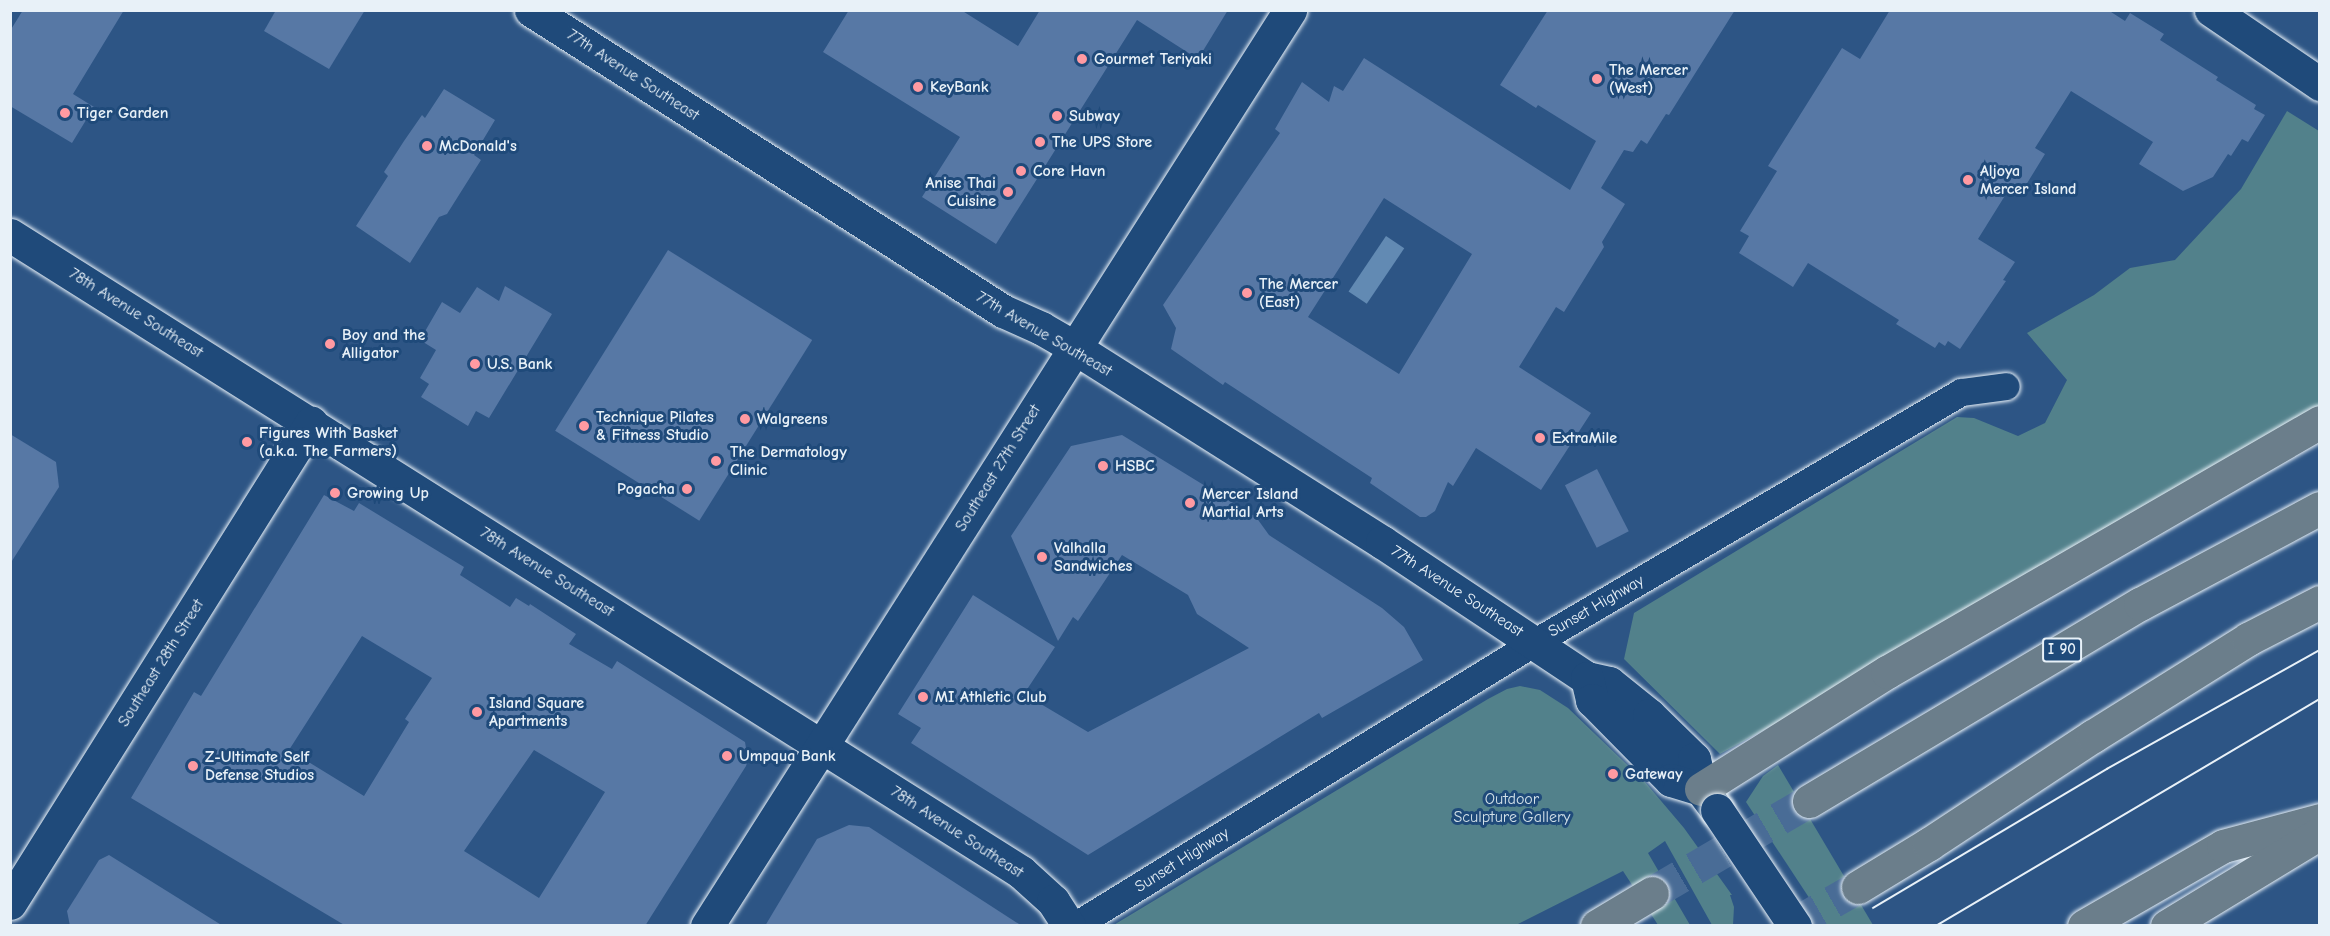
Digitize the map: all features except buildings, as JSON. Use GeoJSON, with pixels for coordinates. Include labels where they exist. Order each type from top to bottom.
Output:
{"type":"FeatureCollection","features":[{"type":"Feature","properties":{"kind":"highway"},"geometry":{"type":"LineString","coordinates":[[1709,799],[1887,672],[2319,422]]}},
{"type":"Feature","properties":{"kind":"highway","name":"I 90"},"geometry":{"type":"LineString","coordinates":[[1809,801],[2140,604],[2319,508]]}},
{"type":"Feature","properties":{"kind":"highway"},"geometry":{"type":"LineString","coordinates":[[1858,887],[1929,844],[2093,736],[2248,639],[2319,602]]}},
{"type":"Feature","properties":{"kind":"highway"},"geometry":{"type":"LineString","coordinates":[[2084,926],[2223,846],[2319,820]]}},
{"type":"Feature","properties":{"kind":"highway"},"geometry":{"type":"LineString","coordinates":[[2167,926],[2319,833]]}},
{"type":"Feature","properties":{"kind":"highway"},"geometry":{"type":"LineString","coordinates":[[1584,926],[1644,897],[1598,926]]}},
{"type":"Feature","properties":{"kind":"street","name":"77th Avenue Southeast"},"geometry":{"type":"LineString","coordinates":[[531,10],[985,299],[1075,348],[1535,642],[1587,678],[1593,700],[1671,780],[1709,799]]}},
{"type":"Feature","properties":{"kind":"street","name":"Southeast 27th Street"},"geometry":{"type":"LineString","coordinates":[[707,926],[820,744],[1290,10]]}},
{"type":"Feature","properties":{"kind":"street"},"geometry":{"type":"LineString","coordinates":[[2211,10],[2319,84]]}},
{"type":"Feature","properties":{"kind":"street","name":"78th Avenue Southeast"},"geometry":{"type":"LineString","coordinates":[[10,235],[1021,872],[1053,901],[1071,926]]}},
{"type":"Feature","properties":{"kind":"street","name":"Sunset Highway"},"geometry":{"type":"LineString","coordinates":[[1071,926],[1535,642],[1961,392],[2006,386]]}},
{"type":"Feature","properties":{"kind":"street","name":"Southeast 28th Street"},"geometry":{"type":"LineString","coordinates":[[10,903],[311,423]]}},
{"type":"Feature","properties":{"kind":"street"},"geometry":{"type":"LineString","coordinates":[[1709,799],[1795,926]]}},
{"type":"Feature","properties":{"kind":"green space"},"geometry":{"type":"Polygon","coordinates":[[[2287,111],[2319,131],[2319,428],[1720,754],[1624,659],[1634,613],[1957,417],[1974,418],[2018,436],[2045,423],[2067,380],[2027,333],[2094,295],[2130,268],[2175,260],[2241,189],[2287,111]]]}},
{"type":"Feature","properties":{"kind":"green space","name":"Outdoor Sculpture Gallery"},"geometry":{"type":"Polygon","coordinates":[[[1520,686],[1540,690],[1568,708],[1645,782],[1684,828],[1732,895],[1730,895],[1734,907],[1733,925],[1712,925],[1665,841],[1648,853],[1690,925],[1658,925],[1623,871],[1516,925],[1112,926],[1488,699],[1507,689],[1520,686]]]}},
{"type":"Feature","properties":{"kind":"green space"},"geometry":{"type":"Polygon","coordinates":[[[1778,765],[1873,925],[1827,925],[1746,802],[1763,776],[1778,765]]]}},
{"type":"Feature","properties":{"kind":"water"},"geometry":{"type":"Polygon","coordinates":[[[1386,236],[1404,248],[1367,304],[1349,292],[1386,236]]]}},
{"type":"Feature","properties":{"kind":"tunnel"},"geometry":{"type":"LineString","coordinates":[[1652,893],[1809,801]]}},
{"type":"Feature","properties":{"kind":"tunnel"},"geometry":{"type":"LineString","coordinates":[[1790,926],[1858,887]]}},
{"type":"Feature","properties":{"kind":"tram line"},"geometry":{"type":"LineString","coordinates":[[1873,908],[2107,769],[2320,650]]}},
{"type":"Feature","properties":{"kind":"tram line"},"geometry":{"type":"LineString","coordinates":[[1936,926],[2320,699]]}},
{"type":"Feature","properties":{"kind":"place","name":"Gourmet Teriyaki"},"geometry":{"type":"Point","coordinates":[1082,59]}},
{"type":"Feature","properties":{"kind":"place","name":"The Mercer (West)"},"geometry":{"type":"Point","coordinates":[1597,79]}},
{"type":"Feature","properties":{"kind":"place","name":"KeyBank"},"geometry":{"type":"Point","coordinates":[918,87]}},
{"type":"Feature","properties":{"kind":"place","name":"Tiger Garden"},"geometry":{"type":"Point","coordinates":[65,113]}},
{"type":"Feature","properties":{"kind":"place","name":"Subway"},"geometry":{"type":"Point","coordinates":[1057,116]}},
{"type":"Feature","properties":{"kind":"place","name":"The UPS Store"},"geometry":{"type":"Point","coordinates":[1040,142]}},
{"type":"Feature","properties":{"kind":"place","name":"McDonald's"},"geometry":{"type":"Point","coordinates":[427,146]}},
{"type":"Feature","properties":{"kind":"place","name":"Core Havn"},"geometry":{"type":"Point","coordinates":[1021,171]}},
{"type":"Feature","properties":{"kind":"place","name":"Aljoya Mercer Island"},"geometry":{"type":"Point","coordinates":[1968,180]}},
{"type":"Feature","properties":{"kind":"place","name":"Anise Thai Cuisine"},"geometry":{"type":"Point","coordinates":[1008,192]}},
{"type":"Feature","properties":{"kind":"place","name":"The Mercer (East)"},"geometry":{"type":"Point","coordinates":[1247,293]}},
{"type":"Feature","properties":{"kind":"place","name":"Boy and the Alligator"},"geometry":{"type":"Point","coordinates":[330,344]}},
{"type":"Feature","properties":{"kind":"place","name":"U.S. Bank"},"geometry":{"type":"Point","coordinates":[475,364]}},
{"type":"Feature","properties":{"kind":"place","name":"Walgreens"},"geometry":{"type":"Point","coordinates":[745,419]}},
{"type":"Feature","properties":{"kind":"place","name":"Technique Pilates & Fitness Studio"},"geometry":{"type":"Point","coordinates":[584,426]}},
{"type":"Feature","properties":{"kind":"place","name":"ExtraMile"},"geometry":{"type":"Point","coordinates":[1540,438]}},
{"type":"Feature","properties":{"kind":"place","name":"Figures With Basket (a.k.a. The Farmers)"},"geometry":{"type":"Point","coordinates":[247,442]}},
{"type":"Feature","properties":{"kind":"place","name":"The Dermatology Clinic"},"geometry":{"type":"Point","coordinates":[716,461]}},
{"type":"Feature","properties":{"kind":"place","name":"HSBC"},"geometry":{"type":"Point","coordinates":[1103,466]}},
{"type":"Feature","properties":{"kind":"place","name":"Pogacha"},"geometry":{"type":"Point","coordinates":[687,489]}},
{"type":"Feature","properties":{"kind":"place","name":"Growing Up"},"geometry":{"type":"Point","coordinates":[335,493]}},
{"type":"Feature","properties":{"kind":"place","name":"Mercer Island Martial Arts"},"geometry":{"type":"Point","coordinates":[1190,503]}},
{"type":"Feature","properties":{"kind":"place","name":"Valhalla Sandwiches"},"geometry":{"type":"Point","coordinates":[1042,557]}},
{"type":"Feature","properties":{"kind":"place","name":"MI Athletic Club"},"geometry":{"type":"Point","coordinates":[923,697]}},
{"type":"Feature","properties":{"kind":"place","name":"Island Square Apartments"},"geometry":{"type":"Point","coordinates":[477,712]}},
{"type":"Feature","properties":{"kind":"place","name":"Umpqua Bank"},"geometry":{"type":"Point","coordinates":[727,756]}},
{"type":"Feature","properties":{"kind":"place","name":"Z-Ultimate Self Defense Studios"},"geometry":{"type":"Point","coordinates":[193,766]}},
{"type":"Feature","properties":{"kind":"place","name":"Gateway"},"geometry":{"type":"Point","coordinates":[1613,774]}}]}
